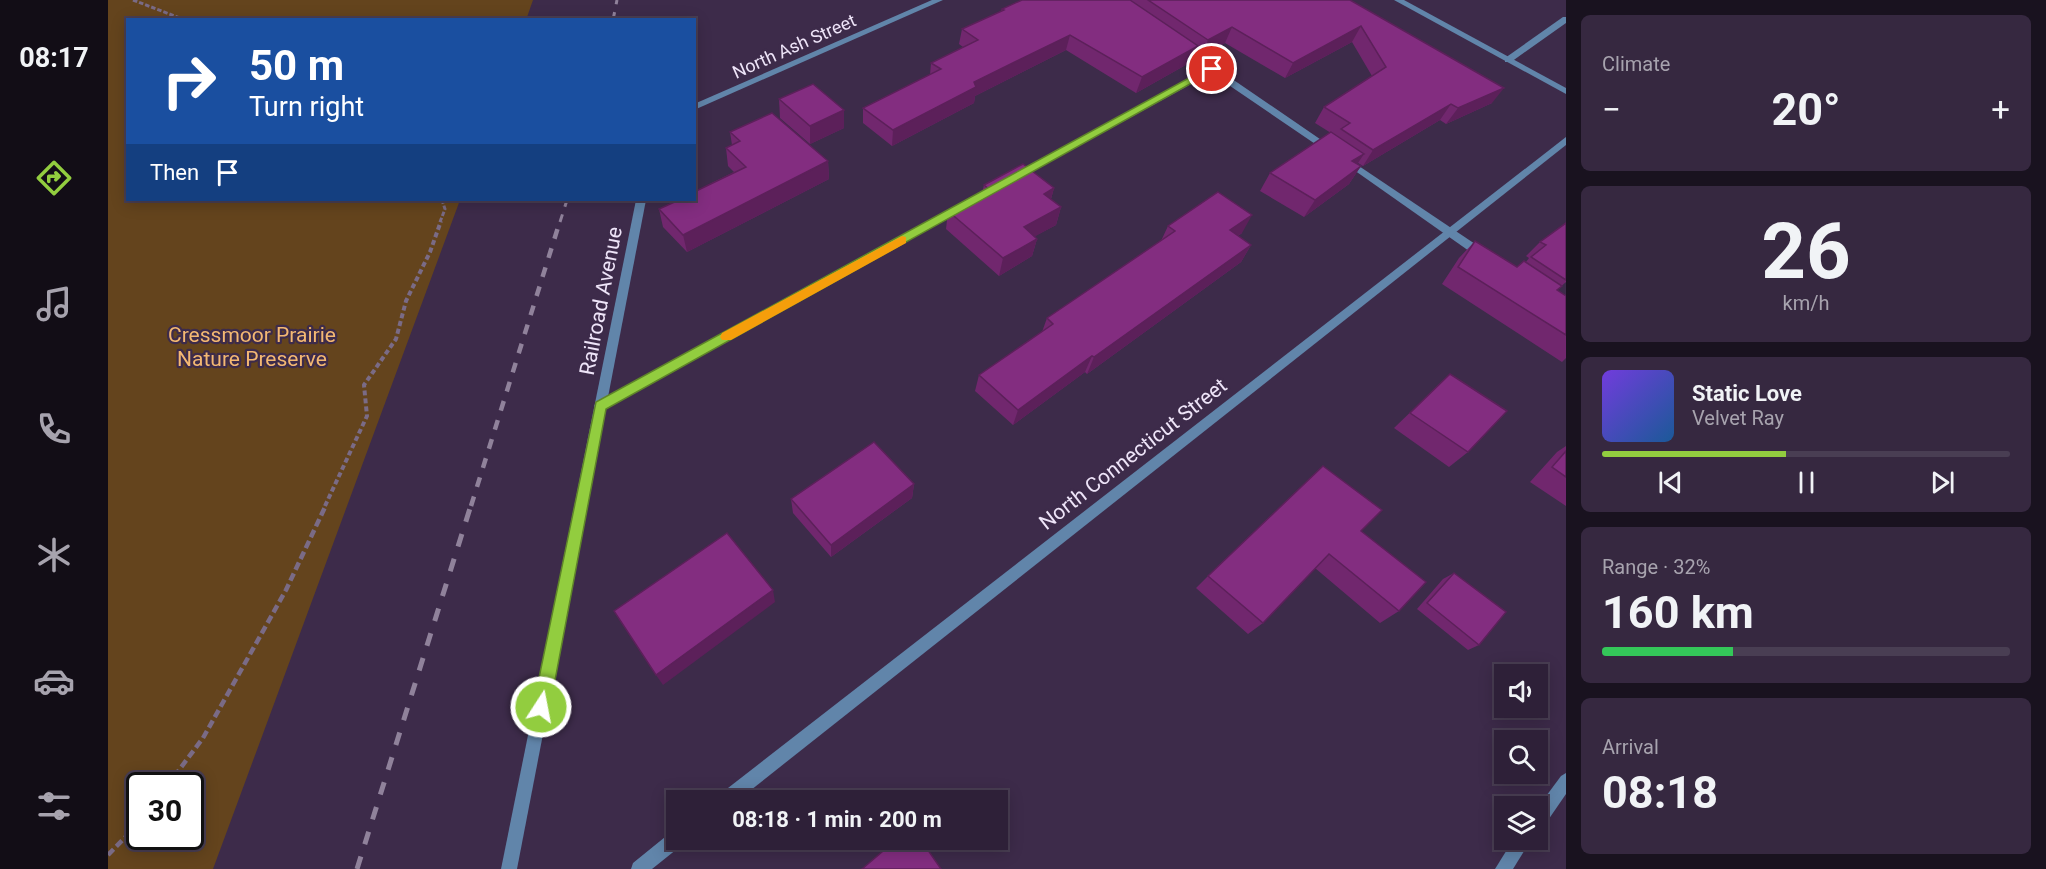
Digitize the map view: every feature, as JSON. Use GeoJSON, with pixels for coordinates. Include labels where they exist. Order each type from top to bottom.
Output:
{"type":"FeatureCollection","features":[{"type":"Feature","properties":{"kind":"street","name":"North Ash Street"},"geometry":{"type":"LineString","coordinates":[[696,106],[939,0]]}},
{"type":"Feature","properties":{"kind":"street"},"geometry":{"type":"LineString","coordinates":[[1398,0],[1566,91]]}},
{"type":"Feature","properties":{"kind":"street"},"geometry":{"type":"LineString","coordinates":[[1508,60],[1566,19]]}},
{"type":"Feature","properties":{"kind":"street"},"geometry":{"type":"LineString","coordinates":[[1176,44],[1489,258]]}},
{"type":"Feature","properties":{"kind":"street"},"geometry":{"type":"LineString","coordinates":[[1005,183],[1212,69]]}},
{"type":"Feature","properties":{"kind":"street","name":"North Connecticut Street"},"geometry":{"type":"LineString","coordinates":[[739,790],[1566,140]]}},
{"type":"Feature","properties":{"kind":"street","name":"Railroad Avenue"},"geometry":{"type":"LineString","coordinates":[[509,869],[641,201]]}},
{"type":"Feature","properties":{"kind":"street"},"geometry":{"type":"LineString","coordinates":[[600,406],[974,201]]}},
{"type":"Feature","properties":{"kind":"street"},"geometry":{"type":"LineString","coordinates":[[1548,806],[1566,781]]}},
{"type":"Feature","properties":{"kind":"street"},"geometry":{"type":"LineString","coordinates":[[639,869],[666,847]]}},
{"type":"Feature","properties":{"kind":"street"},"geometry":{"type":"LineString","coordinates":[[1503,869],[1516,850]]}},
{"type":"Feature","properties":{"kind":"path"},"geometry":{"type":"LineString","coordinates":[[133,0],[180,18]]}},
{"type":"Feature","properties":{"kind":"path"},"geometry":{"type":"LineString","coordinates":[[177,772],[203,738],[286,590],[367,416],[364,385],[396,339],[406,301],[430,252],[445,209],[442,201]]}},
{"type":"Feature","properties":{"kind":"path"},"geometry":{"type":"LineString","coordinates":[[108,855],[126,836]]}},
{"type":"Feature","properties":{"kind":"green space","name":"Cressmoor Prairie Nature Preserve"},"geometry":{"type":"Polygon","coordinates":[[[108,0],[533,0],[527,18],[126,18],[126,201],[460,201],[213,869],[108,869],[108,0]]]}},
{"type":"Feature","properties":{"kind":"building"},"geometry":{"type":"Polygon","coordinates":[[[1022,0],[1130,0],[1198,46],[1142,77],[1070,35],[974,82],[976,87],[893,130],[863,108],[941,69],[931,63],[978,40],[962,29],[1022,0]]]}},
{"type":"Feature","properties":{"kind":"building"},"geometry":{"type":"Polygon","coordinates":[[[1148,0],[1350,0],[1504,88],[1458,108],[1451,104],[1373,150],[1341,129],[1350,123],[1324,107],[1386,67],[1361,26],[1293,63],[1232,27],[1208,40],[1148,0]]]}},
{"type":"Feature","properties":{"kind":"building"},"geometry":{"type":"Polygon","coordinates":[[[813,84],[844,110],[810,126],[779,99],[813,84]]]}},
{"type":"Feature","properties":{"kind":"building"},"geometry":{"type":"Polygon","coordinates":[[[772,113],[828,161],[683,235],[659,209],[677,201],[696,201],[696,191],[746,167],[726,148],[740,141],[730,132],[772,113]]]}},
{"type":"Feature","properties":{"kind":"building"},"geometry":{"type":"Polygon","coordinates":[[[1331,132],[1364,154],[1352,161],[1361,166],[1315,200],[1270,173],[1331,132]]]}},
{"type":"Feature","properties":{"kind":"building"},"geometry":{"type":"Polygon","coordinates":[[[1023,164],[1054,188],[1044,194],[1061,207],[1024,227],[1037,239],[1003,258],[948,211],[990,190],[984,185],[1023,164]]]}},
{"type":"Feature","properties":{"kind":"building"},"geometry":{"type":"Polygon","coordinates":[[[1218,192],[1252,215],[1230,230],[1251,245],[1018,410],[979,375],[1053,324],[1047,318],[1175,231],[1168,226],[1218,192]]]}},
{"type":"Feature","properties":{"kind":"building"},"geometry":{"type":"Polygon","coordinates":[[[1566,223],[1566,280],[1531,257],[1546,245],[1540,242],[1566,223]]]}},
{"type":"Feature","properties":{"kind":"building"},"geometry":{"type":"Polygon","coordinates":[[[1475,241],[1517,267],[1524,261],[1562,286],[1557,290],[1566,296],[1566,335],[1458,267],[1475,241]]]}},
{"type":"Feature","properties":{"kind":"building"},"geometry":{"type":"Polygon","coordinates":[[[1450,374],[1507,411],[1468,452],[1410,413],[1450,374]]]}},
{"type":"Feature","properties":{"kind":"building"},"geometry":{"type":"Polygon","coordinates":[[[874,442],[914,484],[831,545],[791,499],[874,442]]]}},
{"type":"Feature","properties":{"kind":"building"},"geometry":{"type":"Polygon","coordinates":[[[1566,451],[1566,477],[1552,467],[1566,451]]]}},
{"type":"Feature","properties":{"kind":"building"},"geometry":{"type":"Polygon","coordinates":[[[1323,466],[1382,510],[1361,531],[1426,582],[1399,611],[1329,554],[1263,623],[1208,576],[1323,466]]]}},
{"type":"Feature","properties":{"kind":"building"},"geometry":{"type":"Polygon","coordinates":[[[727,533],[773,590],[656,675],[614,611],[727,533]]]}},
{"type":"Feature","properties":{"kind":"building"},"geometry":{"type":"Polygon","coordinates":[[[1454,573],[1506,612],[1479,645],[1427,603],[1454,573]]]}},
{"type":"Feature","properties":{"kind":"building"},"geometry":{"type":"Polygon","coordinates":[[[884,850],[928,850],[941,869],[862,869],[884,850]]]}},
{"type":"Feature","properties":{"kind":"railway"},"geometry":{"type":"LineString","coordinates":[[613,18],[617,0]]}},
{"type":"Feature","properties":{"kind":"railway"},"geometry":{"type":"LineString","coordinates":[[560,222],[567,201]]}},
{"type":"Feature","properties":{"kind":"railway"},"geometry":{"type":"LineString","coordinates":[[471,506],[560,221]]}},
{"type":"Feature","properties":{"kind":"railway"},"geometry":{"type":"LineString","coordinates":[[357,869],[471,505]]}},
{"type":"Feature","properties":{"kind":"slow traffic"},"geometry":{"type":"LineString","coordinates":[[726,337],[902,240]]}},
{"type":"Feature","properties":{"kind":"route"},"geometry":{"type":"LineString","coordinates":[[541,707],[600,406],[1212,69]]}}]}
